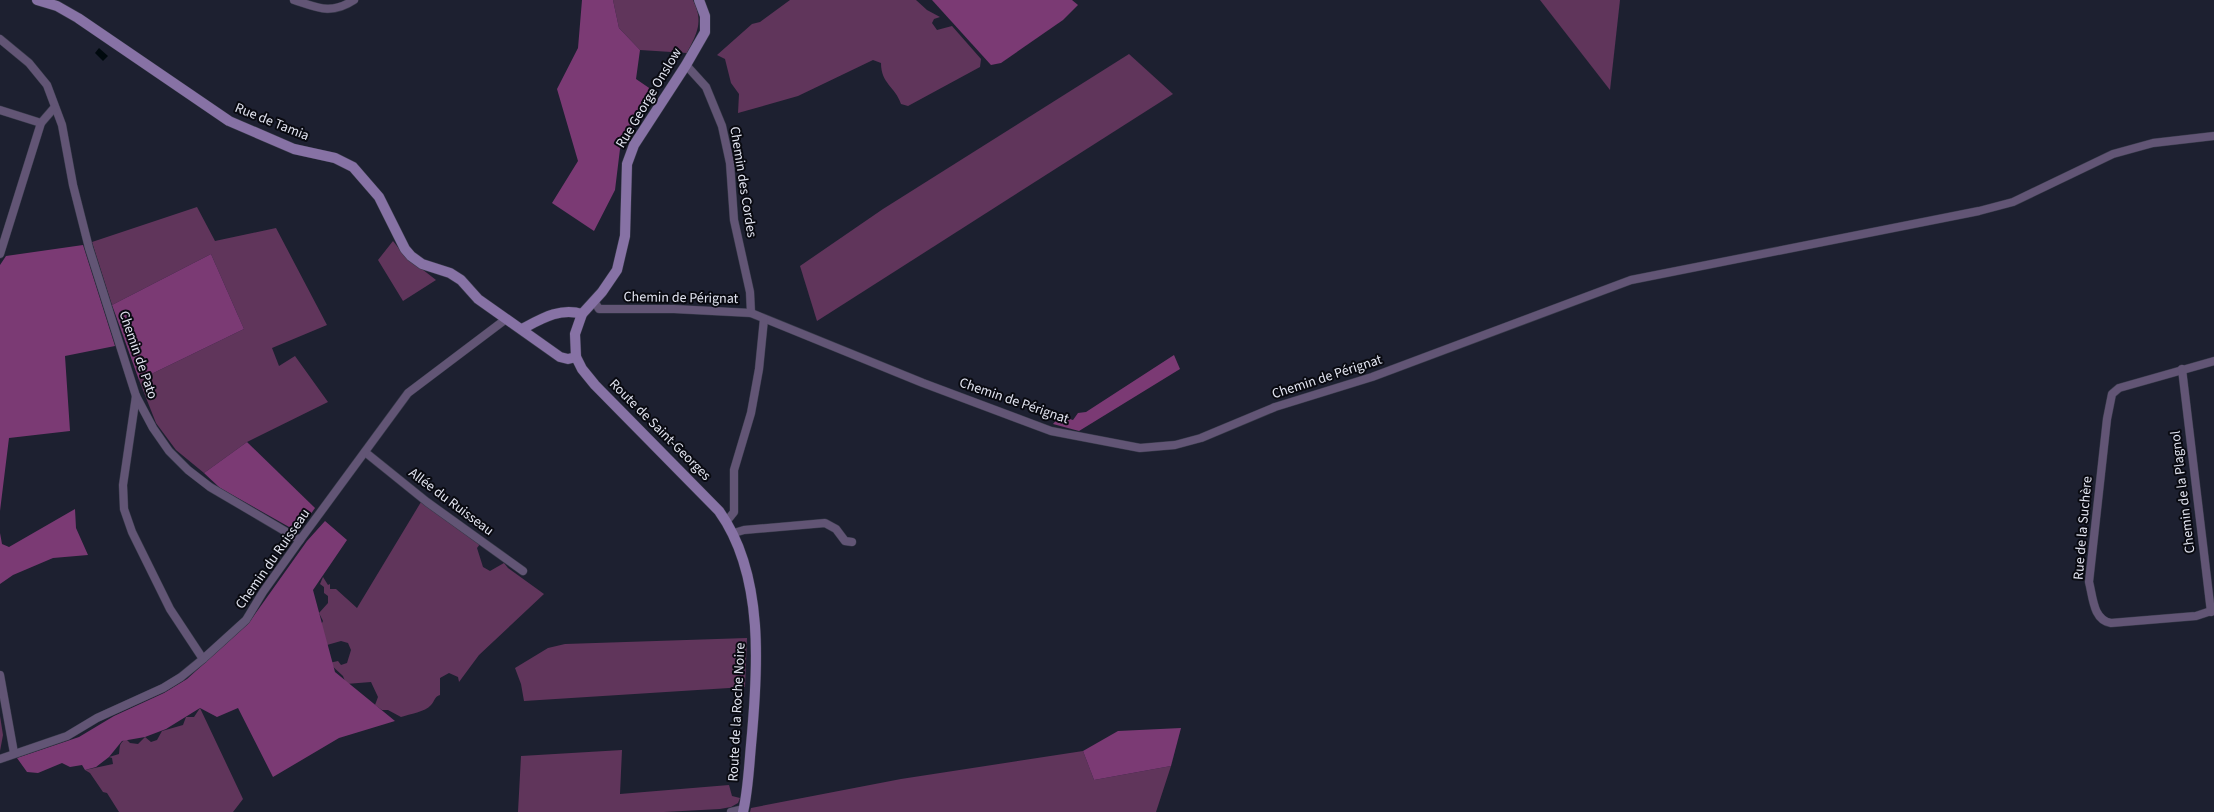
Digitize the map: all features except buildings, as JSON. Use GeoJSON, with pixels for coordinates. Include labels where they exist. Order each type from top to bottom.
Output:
{"type":"FeatureCollection","features":[{"type":"Feature","properties":{"kind":"street","name":"Rue de Tamia"},"geometry":{"type":"LineString","coordinates":[[37,0],[57,6],[78,18],[230,121],[294,149],[335,158],[353,167],[379,197],[402,242],[411,256],[422,264],[450,273],[461,280],[478,299],[560,357],[568,359],[576,357]]}},
{"type":"Feature","properties":{"kind":"street"},"geometry":{"type":"LineString","coordinates":[[294,0],[322,9],[333,9],[354,0]]}},
{"type":"Feature","properties":{"kind":"street","name":"Rue George Onslow"},"geometry":{"type":"LineString","coordinates":[[582,314],[594,301],[617,270],[623,250],[627,164],[634,145],[686,65],[705,32],[705,16],[699,0]]}},
{"type":"Feature","properties":{"kind":"street","name":"Chemin de Pato"},"geometry":{"type":"LineString","coordinates":[[0,39],[41,75],[62,125],[73,185],[89,248],[136,396],[153,428],[169,451],[188,470],[210,487],[300,540]]}},
{"type":"Feature","properties":{"kind":"street","name":"Chemin des Cordes"},"geometry":{"type":"LineString","coordinates":[[686,65],[706,87],[722,126],[730,163],[734,220],[750,292],[751,313]]}},
{"type":"Feature","properties":{"kind":"street"},"geometry":{"type":"LineString","coordinates":[[0,254],[41,123],[54,108]]}},
{"type":"Feature","properties":{"kind":"street"},"geometry":{"type":"LineString","coordinates":[[0,110],[41,123]]}},
{"type":"Feature","properties":{"kind":"street","name":"Chemin de Pérignat"},"geometry":{"type":"LineString","coordinates":[[594,301],[599,309],[674,309],[751,313],[923,383],[1051,431],[1140,448],[1175,445],[1201,438],[1275,407],[1372,377],[1631,280],[1979,211],[2013,202],[2078,169],[2128,149],[2174,139],[2214,136]]}},
{"type":"Feature","properties":{"kind":"street"},"geometry":{"type":"LineString","coordinates":[[522,329],[550,315],[573,311],[582,314],[575,334],[576,357]]}},
{"type":"Feature","properties":{"kind":"street","name":"Chemin du Ruisseau"},"geometry":{"type":"LineString","coordinates":[[0,759],[67,736],[97,718],[163,688],[181,677],[203,659],[246,620],[263,592],[300,540],[408,393],[506,319]]}},
{"type":"Feature","properties":{"kind":"street"},"geometry":{"type":"LineString","coordinates":[[726,522],[734,512],[734,470],[752,406],[759,369],[764,319]]}},
{"type":"Feature","properties":{"kind":"street","name":"Route de Saint-Georges"},"geometry":{"type":"LineString","coordinates":[[576,357],[582,369],[595,385],[704,495],[726,522]]}},
{"type":"Feature","properties":{"kind":"street"},"geometry":{"type":"LineString","coordinates":[[2182,369],[2214,361]]}},
{"type":"Feature","properties":{"kind":"street","name":"Rue de la Suchère"},"geometry":{"type":"LineString","coordinates":[[2182,369],[2119,388],[2112,394],[2107,419],[2089,582],[2099,617],[2103,622],[2111,623],[2196,616],[2212,611]]}},
{"type":"Feature","properties":{"kind":"street","name":"Chemin de la Plagnol"},"geometry":{"type":"LineString","coordinates":[[2182,369],[2212,611]]}},
{"type":"Feature","properties":{"kind":"street"},"geometry":{"type":"LineString","coordinates":[[136,396],[123,485],[124,509],[132,532],[170,609],[203,659]]}},
{"type":"Feature","properties":{"kind":"street","name":"Allée du Ruisseau"},"geometry":{"type":"LineString","coordinates":[[365,452],[427,502],[523,571]]}},
{"type":"Feature","properties":{"kind":"street","name":"Route de la Roche Noire"},"geometry":{"type":"LineString","coordinates":[[726,522],[734,534],[740,548],[752,602],[757,658],[754,711],[744,811]]}},
{"type":"Feature","properties":{"kind":"street"},"geometry":{"type":"LineString","coordinates":[[734,534],[744,530],[825,523],[836,529],[846,541],[852,542]]}},
{"type":"Feature","properties":{"kind":"street"},"geometry":{"type":"LineString","coordinates":[[0,675],[14,753]]}},
{"type":"Feature","properties":{"kind":"street"},"geometry":{"type":"LineString","coordinates":[[731,812],[744,811]]}},
{"type":"Feature","properties":{"kind":"shaded area"},"geometry":{"type":"Polygon","coordinates":[[[582,0],[613,0],[619,28],[640,50],[636,79],[655,92],[620,149],[615,190],[594,231],[552,203],[578,161],[557,89],[578,48],[582,0]]]}},
{"type":"Feature","properties":{"kind":"shaded area"},"geometry":{"type":"Polygon","coordinates":[[[613,0],[693,0],[699,21],[694,39],[687,53],[640,50],[619,28],[613,0]]]}},
{"type":"Feature","properties":{"kind":"shaded area"},"geometry":{"type":"Polygon","coordinates":[[[790,0],[916,0],[927,10],[940,17],[934,19],[932,23],[937,30],[952,26],[981,59],[980,67],[908,106],[901,104],[883,76],[881,63],[873,60],[798,96],[738,113],[739,94],[731,83],[725,59],[717,55],[752,24],[760,22],[790,0]]]}},
{"type":"Feature","properties":{"kind":"shaded area"},"geometry":{"type":"Polygon","coordinates":[[[932,0],[1072,0],[1078,5],[1063,20],[1001,63],[991,65],[932,0]]]}},
{"type":"Feature","properties":{"kind":"shaded area"},"geometry":{"type":"Polygon","coordinates":[[[1540,0],[1620,0],[1610,90],[1540,0]]]}},
{"type":"Feature","properties":{"kind":"shaded area"},"geometry":{"type":"Polygon","coordinates":[[[99,48],[108,56],[103,61],[95,53],[99,48]]]}},
{"type":"Feature","properties":{"kind":"shaded area"},"geometry":{"type":"Polygon","coordinates":[[[1129,54],[1173,94],[817,321],[800,266],[883,209],[1129,54]]]}},
{"type":"Feature","properties":{"kind":"shaded area"},"geometry":{"type":"Polygon","coordinates":[[[197,207],[215,241],[276,228],[327,325],[272,348],[279,366],[295,356],[328,402],[247,442],[204,473],[176,450],[156,423],[139,380],[244,329],[211,254],[112,305],[92,242],[197,207]]]}},
{"type":"Feature","properties":{"kind":"shaded area"},"geometry":{"type":"Polygon","coordinates":[[[393,241],[404,255],[436,280],[403,301],[378,260],[393,241]]]}},
{"type":"Feature","properties":{"kind":"shaded area"},"geometry":{"type":"Polygon","coordinates":[[[83,245],[115,346],[65,356],[70,431],[9,438],[0,511],[0,265],[6,256],[83,245]]]}},
{"type":"Feature","properties":{"kind":"shaded area"},"geometry":{"type":"Polygon","coordinates":[[[211,254],[244,329],[139,380],[112,305],[211,254]]]}},
{"type":"Feature","properties":{"kind":"shaded area"},"geometry":{"type":"Polygon","coordinates":[[[1174,355],[1180,369],[1079,431],[1053,424],[1060,416],[1073,420],[1078,413],[1086,412],[1174,355]]]}},
{"type":"Feature","properties":{"kind":"shaded area"},"geometry":{"type":"Polygon","coordinates":[[[247,442],[315,508],[298,532],[220,488],[204,473],[247,442]]]}},
{"type":"Feature","properties":{"kind":"shaded area"},"geometry":{"type":"Polygon","coordinates":[[[421,502],[480,544],[477,548],[483,567],[490,571],[504,563],[508,568],[544,594],[479,655],[459,682],[458,677],[449,673],[440,678],[440,695],[431,705],[421,711],[401,717],[388,710],[382,710],[375,705],[378,697],[371,682],[346,684],[343,676],[329,663],[338,661],[341,665],[347,663],[351,650],[348,643],[341,641],[327,645],[321,625],[323,621],[319,613],[328,603],[328,596],[324,593],[324,587],[320,584],[323,577],[328,585],[330,584],[330,589],[336,589],[357,608],[421,502]]]}},
{"type":"Feature","properties":{"kind":"shaded area"},"geometry":{"type":"Polygon","coordinates":[[[75,509],[76,528],[88,555],[53,558],[13,575],[0,584],[0,533],[2,544],[9,547],[75,509]]]}},
{"type":"Feature","properties":{"kind":"shaded area"},"geometry":{"type":"Polygon","coordinates":[[[325,521],[347,540],[313,590],[335,672],[395,721],[339,738],[273,777],[238,708],[217,717],[200,708],[166,729],[145,737],[122,741],[109,757],[96,767],[85,770],[82,765],[70,767],[62,763],[38,773],[27,772],[17,758],[79,737],[114,716],[164,693],[187,679],[248,624],[307,541],[325,521]]]}},
{"type":"Feature","properties":{"kind":"shaded area"},"geometry":{"type":"Polygon","coordinates":[[[747,638],[745,687],[524,701],[521,684],[515,668],[548,648],[565,644],[747,638]]]}},
{"type":"Feature","properties":{"kind":"shaded area"},"geometry":{"type":"Polygon","coordinates":[[[200,708],[243,799],[233,812],[119,812],[107,793],[103,792],[90,773],[85,770],[113,764],[112,758],[109,757],[119,754],[121,743],[124,740],[126,739],[130,743],[138,744],[145,737],[151,742],[157,740],[162,731],[183,725],[186,717],[194,717],[200,708]]]}},
{"type":"Feature","properties":{"kind":"shaded area"},"geometry":{"type":"Polygon","coordinates":[[[0,716],[3,735],[0,751],[0,716]]]}},
{"type":"Feature","properties":{"kind":"shaded area"},"geometry":{"type":"Polygon","coordinates":[[[1181,728],[1171,766],[1094,780],[1083,751],[1118,731],[1181,728]]]}},
{"type":"Feature","properties":{"kind":"shaded area"},"geometry":{"type":"Polygon","coordinates":[[[622,750],[620,794],[729,785],[732,796],[740,798],[738,803],[731,807],[720,809],[664,812],[518,812],[521,756],[622,750]]]}},
{"type":"Feature","properties":{"kind":"shaded area"},"geometry":{"type":"Polygon","coordinates":[[[1083,751],[1094,780],[1171,766],[1156,812],[750,812],[751,808],[901,779],[1083,751]]]}}]}
